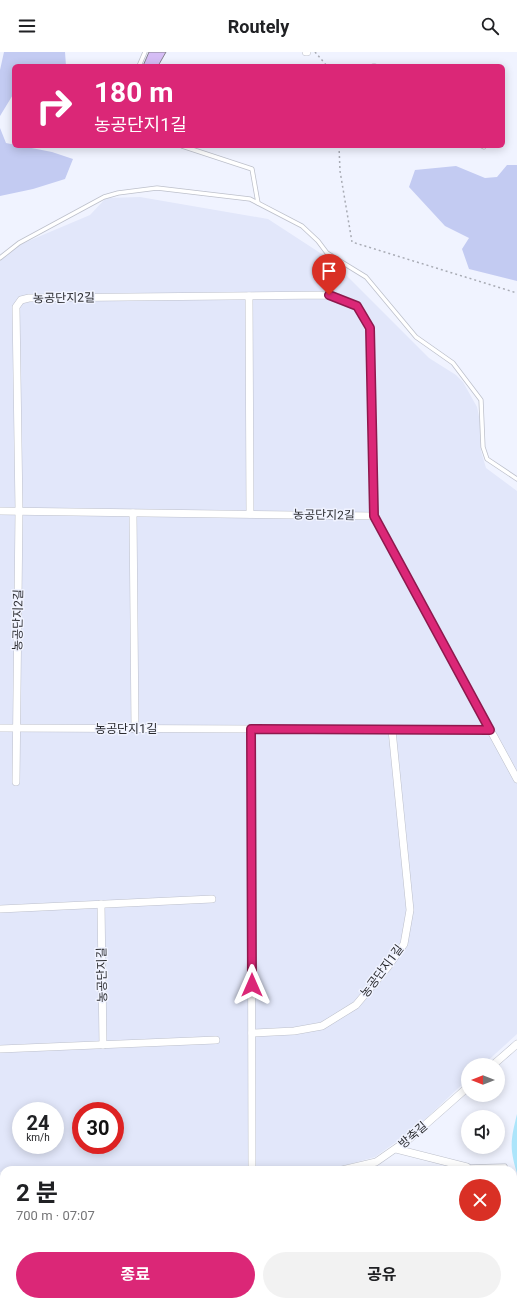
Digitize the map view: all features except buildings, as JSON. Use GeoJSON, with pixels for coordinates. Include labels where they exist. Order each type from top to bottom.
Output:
{"type":"FeatureCollection","features":[{"type":"Feature","properties":{"kind":"street","name":"농공단지2길"},"geometry":{"type":"LineString","coordinates":[[16,782],[19,511],[16,307],[21,300],[29,298],[329,295],[357,306],[370,328],[374,516],[490,730]]}},
{"type":"Feature","properties":{"kind":"street"},"geometry":{"type":"LineString","coordinates":[[249,296],[250,514]]}},
{"type":"Feature","properties":{"kind":"street","name":"농공단지2길"},"geometry":{"type":"LineString","coordinates":[[0,511],[374,516]]}},
{"type":"Feature","properties":{"kind":"street"},"geometry":{"type":"LineString","coordinates":[[133,513],[135,729]]}},
{"type":"Feature","properties":{"kind":"street","name":"농공단지1길"},"geometry":{"type":"LineString","coordinates":[[0,728],[490,730]]}},
{"type":"Feature","properties":{"kind":"street"},"geometry":{"type":"LineString","coordinates":[[251,729],[252,1166]]}},
{"type":"Feature","properties":{"kind":"street","name":"농공단지1길"},"geometry":{"type":"LineString","coordinates":[[252,1033],[294,1031],[322,1026],[356,1005],[387,968],[404,944],[410,910],[392,730]]}},
{"type":"Feature","properties":{"kind":"street"},"geometry":{"type":"LineString","coordinates":[[490,730],[517,779]]}},
{"type":"Feature","properties":{"kind":"street"},"geometry":{"type":"LineString","coordinates":[[0,909],[212,899]]}},
{"type":"Feature","properties":{"kind":"street","name":"농공단지길"},"geometry":{"type":"LineString","coordinates":[[101,904],[103,1045]]}},
{"type":"Feature","properties":{"kind":"street"},"geometry":{"type":"LineString","coordinates":[[0,1048],[216,1040]]}},
{"type":"Feature","properties":{"kind":"street"},"geometry":{"type":"LineString","coordinates":[[501,1058],[517,1044]]}},
{"type":"Feature","properties":{"kind":"street","name":"방축길"},"geometry":{"type":"LineString","coordinates":[[396,1149],[461,1093]]}},
{"type":"Feature","properties":{"kind":"street"},"geometry":{"type":"LineString","coordinates":[[359,1166],[376,1162],[396,1149]]}},
{"type":"Feature","properties":{"kind":"street","name":"방축길"},"geometry":{"type":"LineString","coordinates":[[396,1149],[460,1166]]}},
{"type":"Feature","properties":{"kind":"lane"},"geometry":{"type":"LineString","coordinates":[[140,64],[145,52]]}},
{"type":"Feature","properties":{"kind":"lane"},"geometry":{"type":"LineString","coordinates":[[188,148],[252,169],[258,203]]}},
{"type":"Feature","properties":{"kind":"lane"},"geometry":{"type":"LineString","coordinates":[[0,258],[25,239],[104,197],[118,193],[157,188],[250,200],[258,203],[302,226],[318,241],[327,253],[366,277],[416,337],[453,364],[481,400],[483,447],[488,458],[517,479]]}},
{"type":"Feature","properties":{"kind":"path"},"geometry":{"type":"LineString","coordinates":[[315,52],[325,64]]}},
{"type":"Feature","properties":{"kind":"path"},"geometry":{"type":"LineString","coordinates":[[339,148],[340,170],[352,242],[517,292]]}},
{"type":"Feature","properties":{"kind":"shaded area"},"geometry":{"type":"Polygon","coordinates":[[[4,52],[65,52],[66,64],[12,64],[12,96],[0,116],[0,70],[4,52]]]}},
{"type":"Feature","properties":{"kind":"shaded area"},"geometry":{"type":"Polygon","coordinates":[[[0,128],[6,143],[12,144],[12,148],[32,148],[52,152],[73,159],[65,179],[33,189],[0,196],[0,128]]]}},
{"type":"Feature","properties":{"kind":"shaded area"},"geometry":{"type":"Polygon","coordinates":[[[507,165],[517,165],[517,281],[469,269],[462,249],[469,238],[445,226],[409,187],[415,170],[456,166],[485,178],[497,177],[507,165]]]}},
{"type":"Feature","properties":{"kind":"shaded area"},"geometry":{"type":"Polygon","coordinates":[[[140,197],[268,219],[331,260],[429,358],[456,375],[463,382],[477,407],[480,421],[481,451],[486,468],[517,491],[517,1034],[491,1058],[461,1058],[461,1086],[417,1127],[375,1157],[342,1166],[0,1166],[0,261],[19,245],[90,215],[106,198],[140,197]]]}},
{"type":"Feature","properties":{"kind":"shaded area"},"geometry":{"type":"Polygon","coordinates":[[[517,1114],[517,1166],[515,1166],[512,1149],[513,1130],[517,1114]]]}},
{"type":"Feature","properties":{"kind":"route"},"geometry":{"type":"LineString","coordinates":[[252,985],[251,729],[490,730],[374,516],[370,328],[357,306],[329,295]]}}]}
